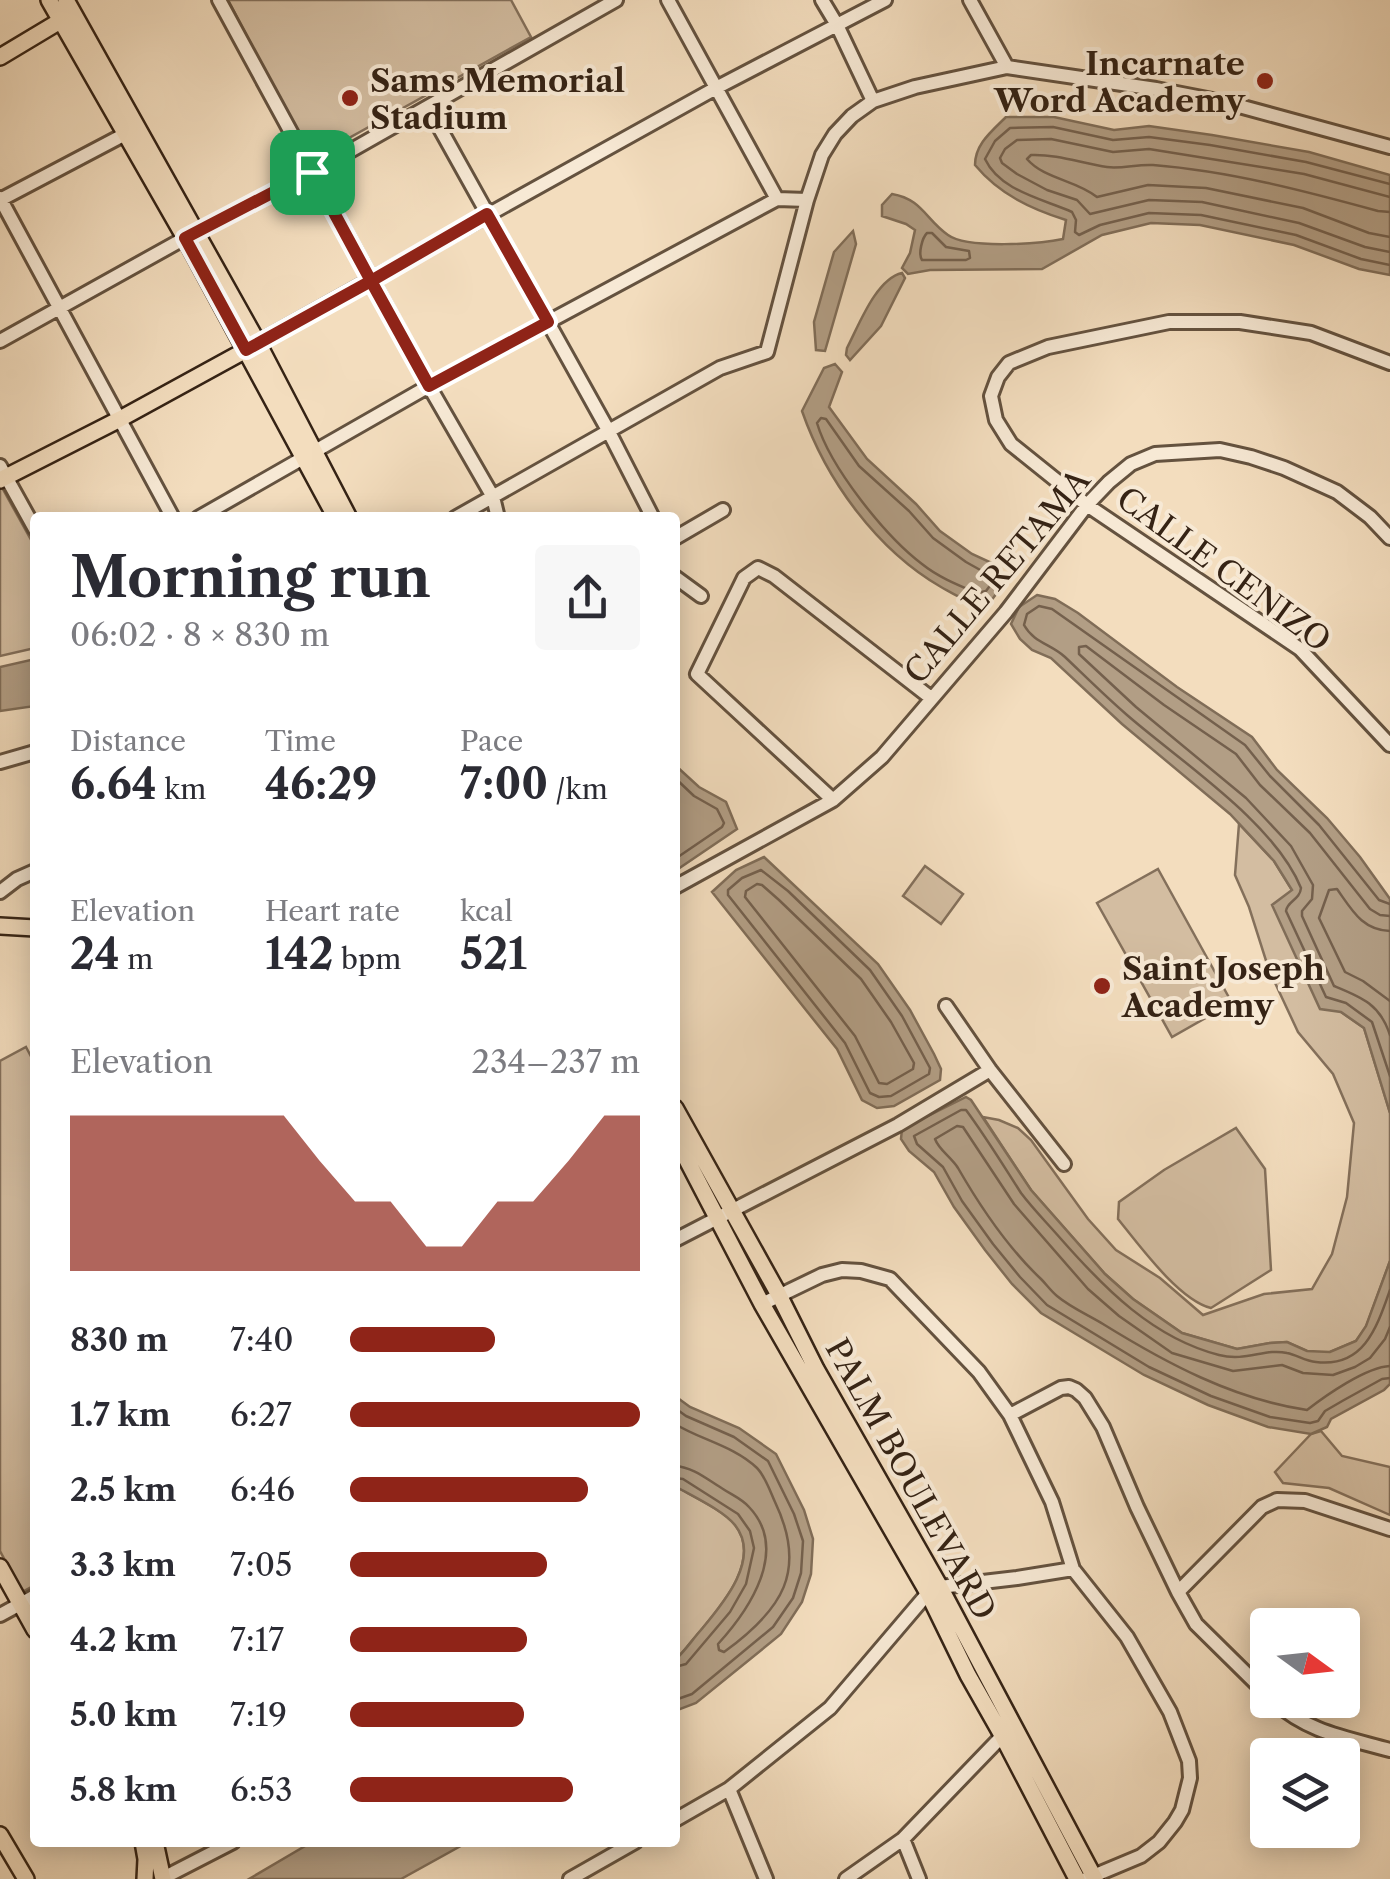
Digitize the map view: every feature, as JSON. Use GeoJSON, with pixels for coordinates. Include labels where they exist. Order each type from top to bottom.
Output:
{"type":"FeatureCollection","features":[{"type":"Feature","properties":{"kind":"main road"},"geometry":{"type":"LineString","coordinates":[[49,0],[67,11],[252,346],[333,512]]}},
{"type":"Feature","properties":{"kind":"main road"},"geometry":{"type":"LineString","coordinates":[[0,57],[67,11]]}},
{"type":"Feature","properties":{"kind":"main road"},"geometry":{"type":"LineString","coordinates":[[2,474],[120,419],[252,346]]}},
{"type":"Feature","properties":{"kind":"main road"},"geometry":{"type":"LineString","coordinates":[[308,455],[344,512]]}},
{"type":"Feature","properties":{"kind":"main road"},"geometry":{"type":"LineString","coordinates":[[0,926],[30,928]]}},
{"type":"Feature","properties":{"kind":"main road","name":"PALM BOULEVARD"},"geometry":{"type":"LineString","coordinates":[[680,1119],[762,1304],[934,1590]]}},
{"type":"Feature","properties":{"kind":"main road","name":"PALM BOULEVARD"},"geometry":{"type":"LineString","coordinates":[[680,1145],[779,1295],[934,1590],[968,1675],[1008,1730],[1088,1878]]}},
{"type":"Feature","properties":{"kind":"main road"},"geometry":{"type":"LineString","coordinates":[[0,1567],[28,1600]]}},
{"type":"Feature","properties":{"kind":"main road"},"geometry":{"type":"LineString","coordinates":[[0,1836],[26,1879]]}},
{"type":"Feature","properties":{"kind":"main road"},"geometry":{"type":"LineString","coordinates":[[144,1847],[145,1879]]}},
{"type":"Feature","properties":{"kind":"main road"},"geometry":{"type":"LineString","coordinates":[[156,1847],[163,1878]]}},
{"type":"Feature","properties":{"kind":"street"},"geometry":{"type":"LineString","coordinates":[[218,0],[493,497],[497,512]]}},
{"type":"Feature","properties":{"kind":"street"},"geometry":{"type":"LineString","coordinates":[[0,341],[312,172],[616,0]]}},
{"type":"Feature","properties":{"kind":"street"},"geometry":{"type":"LineString","coordinates":[[668,0],[777,199]]}},
{"type":"Feature","properties":{"kind":"street"},"geometry":{"type":"LineString","coordinates":[[822,0],[873,100]]}},
{"type":"Feature","properties":{"kind":"street"},"geometry":{"type":"LineString","coordinates":[[252,346],[716,88],[885,0]]}},
{"type":"Feature","properties":{"kind":"street"},"geometry":{"type":"LineString","coordinates":[[970,0],[1006,67]]}},
{"type":"Feature","properties":{"kind":"street"},"geometry":{"type":"LineString","coordinates":[[466,512],[720,368],[767,352],[822,155],[835,134],[873,100],[1006,67],[1228,103],[1390,147]]}},
{"type":"Feature","properties":{"kind":"street"},"geometry":{"type":"LineString","coordinates":[[428,107],[651,512]]}},
{"type":"Feature","properties":{"kind":"street"},"geometry":{"type":"LineString","coordinates":[[131,130],[0,199],[170,512]]}},
{"type":"Feature","properties":{"kind":"street"},"geometry":{"type":"LineString","coordinates":[[208,512],[429,386],[777,199],[807,200]]}},
{"type":"Feature","properties":{"kind":"street","name":"CALLE CENIZO"},"geometry":{"type":"LineString","coordinates":[[1390,363],[1311,333],[1240,322],[1169,322],[1048,347],[1009,363],[998,377],[992,396],[996,420],[1011,444],[1087,505],[1300,649],[1390,745]]}},
{"type":"Feature","properties":{"kind":"street","name":"CALLE RETAMA"},"geometry":{"type":"LineString","coordinates":[[680,885],[834,800],[882,757],[1006,612],[1087,505],[1131,464],[1156,454],[1220,450],[1251,456],[1337,492],[1390,538]]}},
{"type":"Feature","properties":{"kind":"street"},"geometry":{"type":"LineString","coordinates":[[2,474],[30,521]]}},
{"type":"Feature","properties":{"kind":"street"},"geometry":{"type":"LineString","coordinates":[[680,535],[723,510]]}},
{"type":"Feature","properties":{"kind":"street"},"geometry":{"type":"LineString","coordinates":[[834,800],[697,674],[744,578],[758,568],[774,576],[932,698]]}},
{"type":"Feature","properties":{"kind":"street"},"geometry":{"type":"LineString","coordinates":[[680,581],[701,596]]}},
{"type":"Feature","properties":{"kind":"street"},"geometry":{"type":"LineString","coordinates":[[0,762],[30,753]]}},
{"type":"Feature","properties":{"kind":"street"},"geometry":{"type":"LineString","coordinates":[[0,892],[30,872]]}},
{"type":"Feature","properties":{"kind":"street"},"geometry":{"type":"LineString","coordinates":[[946,1006],[990,1070],[1064,1164]]}},
{"type":"Feature","properties":{"kind":"street"},"geometry":{"type":"LineString","coordinates":[[680,1237],[898,1125],[990,1070]]}},
{"type":"Feature","properties":{"kind":"street"},"geometry":{"type":"LineString","coordinates":[[762,1304],[822,1274],[842,1270],[890,1279],[980,1372],[1010,1415],[1052,1502],[1072,1569],[1127,1637],[1170,1712],[1189,1761],[1187,1794],[1175,1822],[1159,1842],[1141,1856],[1088,1878]]}},
{"type":"Feature","properties":{"kind":"street"},"geometry":{"type":"LineString","coordinates":[[1010,1415],[1060,1388],[1076,1390],[1085,1398],[1103,1427],[1137,1507],[1196,1624],[1250,1678]]}},
{"type":"Feature","properties":{"kind":"street"},"geometry":{"type":"LineString","coordinates":[[1178,1592],[1262,1507],[1277,1500],[1305,1501],[1390,1529]]}},
{"type":"Feature","properties":{"kind":"street"},"geometry":{"type":"LineString","coordinates":[[680,1817],[729,1790],[830,1708],[934,1590],[1072,1569]]}},
{"type":"Feature","properties":{"kind":"street"},"geometry":{"type":"LineString","coordinates":[[0,1616],[28,1600]]}},
{"type":"Feature","properties":{"kind":"street"},"geometry":{"type":"LineString","coordinates":[[1294,1718],[1390,1750]]}},
{"type":"Feature","properties":{"kind":"street"},"geometry":{"type":"LineString","coordinates":[[846,1879],[903,1839],[1008,1730]]}},
{"type":"Feature","properties":{"kind":"street"},"geometry":{"type":"LineString","coordinates":[[729,1790],[766,1879]]}},
{"type":"Feature","properties":{"kind":"street"},"geometry":{"type":"LineString","coordinates":[[903,1839],[919,1879]]}},
{"type":"Feature","properties":{"kind":"street"},"geometry":{"type":"LineString","coordinates":[[163,1878],[223,1847]]}},
{"type":"Feature","properties":{"kind":"street"},"geometry":{"type":"LineString","coordinates":[[570,1879],[626,1847]]}},
{"type":"Feature","properties":{"kind":"shaded area","name":"Sams Memorial Stadium"},"geometry":{"type":"Polygon","coordinates":[[[228,0],[511,0],[531,37],[311,159],[228,0]]]}},
{"type":"Feature","properties":{"kind":"shaded area"},"geometry":{"type":"Polygon","coordinates":[[[0,484],[30,538],[30,649],[0,656],[0,484]]]}},
{"type":"Feature","properties":{"kind":"shaded area"},"geometry":{"type":"Polygon","coordinates":[[[1239,824],[1274,861],[1292,890],[1341,1012],[1364,1028],[1390,1113],[1390,1261],[1366,1327],[1356,1341],[1330,1352],[1307,1351],[1287,1342],[1237,1349],[1182,1333],[1105,1274],[1031,1190],[983,1117],[1018,1128],[1116,1250],[1160,1278],[1203,1315],[1264,1294],[1312,1289],[1332,1254],[1347,1197],[1354,1123],[1333,1074],[1298,1032],[1269,970],[1235,875],[1239,824]]]}},
{"type":"Feature","properties":{"kind":"shaded area"},"geometry":{"type":"Polygon","coordinates":[[[925,866],[963,894],[941,924],[903,896],[925,866]]]}},
{"type":"Feature","properties":{"kind":"shaded area"},"geometry":{"type":"Polygon","coordinates":[[[1158,869],[1232,1003],[1172,1037],[1097,903],[1158,869]]]}},
{"type":"Feature","properties":{"kind":"shaded area"},"geometry":{"type":"Polygon","coordinates":[[[26,1047],[30,1055],[30,1588],[22,1592],[0,1551],[0,1061],[26,1047]]]}},
{"type":"Feature","properties":{"kind":"shaded area"},"geometry":{"type":"Polygon","coordinates":[[[1236,1128],[1265,1169],[1271,1270],[1211,1308],[1186,1294],[1148,1256],[1118,1219],[1119,1202],[1236,1128]]]}},
{"type":"Feature","properties":{"kind":"shaded area"},"geometry":{"type":"Polygon","coordinates":[[[1321,1431],[1342,1456],[1390,1467],[1390,1515],[1329,1488],[1283,1483],[1275,1472],[1311,1434],[1321,1431]]]}},
{"type":"Feature","properties":{"kind":"shaded area"},"geometry":{"type":"Polygon","coordinates":[[[680,1489],[730,1519],[742,1538],[742,1567],[710,1620],[680,1654],[680,1489]]]}},
{"type":"Feature","properties":{"kind":"water"},"geometry":{"type":"Polygon","coordinates":[[[1006,117],[1054,117],[1114,130],[1149,126],[1212,135],[1309,152],[1390,175],[1390,275],[1359,269],[1294,245],[1200,225],[1151,223],[1102,235],[1042,269],[930,270],[908,274],[902,268],[915,230],[882,216],[882,205],[892,194],[910,200],[957,239],[1004,244],[1063,239],[1066,220],[1016,199],[975,165],[981,144],[1006,117]]]}},
{"type":"Feature","properties":{"kind":"water"},"geometry":{"type":"Polygon","coordinates":[[[853,231],[856,244],[825,351],[816,350],[814,322],[834,252],[853,231]]]}},
{"type":"Feature","properties":{"kind":"water"},"geometry":{"type":"Polygon","coordinates":[[[902,273],[905,278],[881,326],[850,360],[847,348],[869,304],[884,284],[902,273]]]}},
{"type":"Feature","properties":{"kind":"water"},"geometry":{"type":"Polygon","coordinates":[[[835,364],[842,372],[829,407],[867,459],[940,531],[1002,573],[1002,586],[991,601],[965,600],[918,572],[875,533],[840,487],[802,411],[824,368],[835,364]]]}},
{"type":"Feature","properties":{"kind":"water"},"geometry":{"type":"Polygon","coordinates":[[[1037,595],[1055,599],[1078,613],[1252,737],[1277,770],[1327,818],[1390,899],[1390,1113],[1364,1028],[1341,1012],[1320,1009],[1272,905],[1292,890],[1274,861],[1230,814],[1122,724],[1051,658],[1032,650],[1020,639],[1011,624],[1019,607],[1037,595]]]}},
{"type":"Feature","properties":{"kind":"water"},"geometry":{"type":"Polygon","coordinates":[[[30,660],[30,707],[0,711],[0,667],[30,660]]]}},
{"type":"Feature","properties":{"kind":"water"},"geometry":{"type":"Polygon","coordinates":[[[680,770],[699,787],[726,802],[737,829],[680,868],[680,770]]]}},
{"type":"Feature","properties":{"kind":"water"},"geometry":{"type":"Polygon","coordinates":[[[764,857],[878,964],[934,1054],[941,1069],[940,1080],[894,1106],[877,1108],[862,1100],[837,1049],[712,892],[736,870],[764,857]]]}},
{"type":"Feature","properties":{"kind":"water"},"geometry":{"type":"Polygon","coordinates":[[[966,1097],[1031,1190],[1105,1274],[1182,1333],[1237,1349],[1287,1342],[1307,1351],[1330,1352],[1356,1341],[1366,1326],[1390,1261],[1390,1384],[1311,1434],[1268,1427],[1144,1375],[1041,1313],[985,1250],[934,1172],[901,1139],[902,1129],[966,1097]]]}},
{"type":"Feature","properties":{"kind":"water"},"geometry":{"type":"Polygon","coordinates":[[[680,1400],[739,1428],[776,1454],[804,1510],[813,1539],[811,1574],[802,1602],[781,1634],[696,1703],[680,1709],[680,1654],[728,1595],[742,1567],[742,1538],[730,1519],[680,1489],[680,1400]]]}},
{"type":"Feature","properties":{"kind":"water"},"geometry":{"type":"Polygon","coordinates":[[[303,1847],[459,1847],[401,1879],[249,1879],[303,1847]]]}},
{"type":"Feature","properties":{"kind":"place","name":"Incarnate Word Academy"},"geometry":{"type":"Point","coordinates":[1265,81]}},
{"type":"Feature","properties":{"kind":"place","name":"Sams Memorial Stadium"},"geometry":{"type":"Point","coordinates":[350,98]}},
{"type":"Feature","properties":{"kind":"place","name":"Saint Joseph Academy"},"geometry":{"type":"Point","coordinates":[1102,986]}},
{"type":"Feature","properties":{"kind":"route"},"geometry":{"type":"LineString","coordinates":[[312,172],[185,238],[246,350],[371,281],[429,386],[548,322],[487,214],[371,281],[312,172]]}}]}
